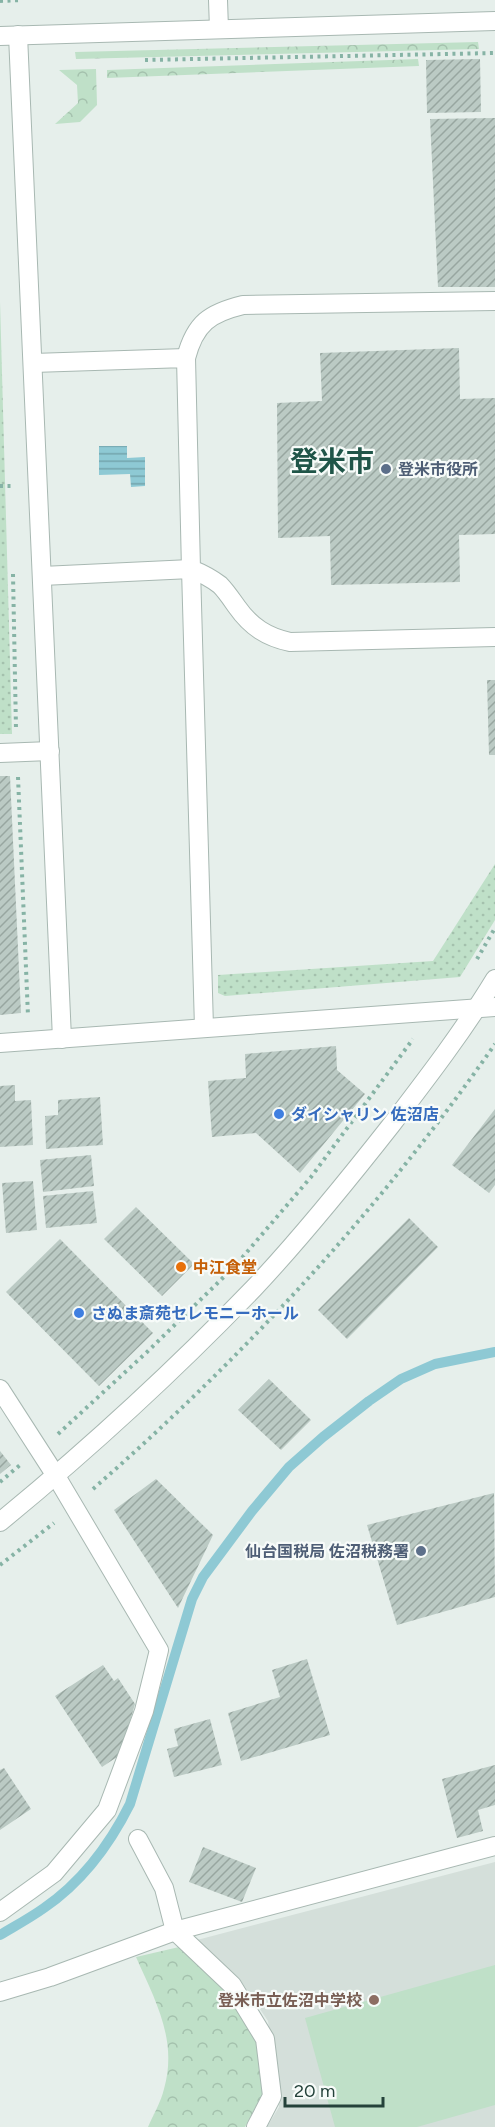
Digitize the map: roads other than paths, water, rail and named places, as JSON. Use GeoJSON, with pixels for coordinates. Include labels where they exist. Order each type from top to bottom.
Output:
{"type":"FeatureCollection","features":[{"type":"Feature","properties":{"kind":"street"},"geometry":{"type":"LineString","coordinates":[[218,0],[219,29]]}},
{"type":"Feature","properties":{"kind":"street"},"geometry":{"type":"LineString","coordinates":[[62,1039],[33,363],[9,35],[495,21]]}},
{"type":"Feature","properties":{"kind":"street"},"geometry":{"type":"LineString","coordinates":[[204,1028],[186,357],[190,340],[201,323],[222,310],[243,305],[495,301]]}},
{"type":"Feature","properties":{"kind":"street"},"geometry":{"type":"LineString","coordinates":[[33,363],[186,357]]}},
{"type":"Feature","properties":{"kind":"street"},"geometry":{"type":"LineString","coordinates":[[42,576],[191,569],[221,586],[255,628],[273,638],[290,642],[495,637]]}},
{"type":"Feature","properties":{"kind":"street"},"geometry":{"type":"LineString","coordinates":[[0,753],[50,751]]}},
{"type":"Feature","properties":{"kind":"street"},"geometry":{"type":"LineString","coordinates":[[0,1522],[56,1476],[162,1381],[255,1287],[341,1189],[422,1084],[486,1008],[495,980]]}},
{"type":"Feature","properties":{"kind":"street"},"geometry":{"type":"LineString","coordinates":[[0,1043],[486,1008]]}},
{"type":"Feature","properties":{"kind":"street"},"geometry":{"type":"LineString","coordinates":[[0,1389],[56,1476],[159,1650],[144,1711],[107,1810],[54,1873],[0,1912]]}},
{"type":"Feature","properties":{"kind":"street"},"geometry":{"type":"LineString","coordinates":[[138,1839],[164,1888],[175,1931],[232,1985],[265,2039],[272,2096],[256,2127]]}},
{"type":"Feature","properties":{"kind":"street"},"geometry":{"type":"LineString","coordinates":[[0,1992],[50,1977],[175,1931],[495,1846]]}},
{"type":"Feature","properties":{"kind":"water"},"geometry":{"type":"Polygon","coordinates":[[[99,446],[127,446],[127,458],[145,457],[145,486],[131,487],[130,474],[99,475],[99,446]]]}},
{"type":"Feature","properties":{"kind":"waterway"},"geometry":{"type":"LineString","coordinates":[[0,1935],[58,1898],[83,1874],[104,1848],[130,1804],[192,1599],[203,1577],[252,1511],[289,1467],[323,1437],[401,1379],[435,1364],[495,1352]]}},
{"type":"Feature","properties":{"kind":"place","name":"登米市役所"},"geometry":{"type":"Point","coordinates":[386,469]}},
{"type":"Feature","properties":{"kind":"place","name":"ダイシャリン 佐沼店"},"geometry":{"type":"Point","coordinates":[279,1114]}},
{"type":"Feature","properties":{"kind":"place","name":"中江食堂"},"geometry":{"type":"Point","coordinates":[181,1267]}},
{"type":"Feature","properties":{"kind":"place","name":"さぬま斎苑セレモニーホール"},"geometry":{"type":"Point","coordinates":[79,1313]}},
{"type":"Feature","properties":{"kind":"place","name":"仙台国税局 佐沼税務署"},"geometry":{"type":"Point","coordinates":[421,1551]}},
{"type":"Feature","properties":{"kind":"place","name":"登米市立佐沼中学校"},"geometry":{"type":"Point","coordinates":[374,2000]}},
{"type":"Feature","properties":{"kind":"district","name":"登米市"},"geometry":{"type":"Point","coordinates":[332,461]}}]}
